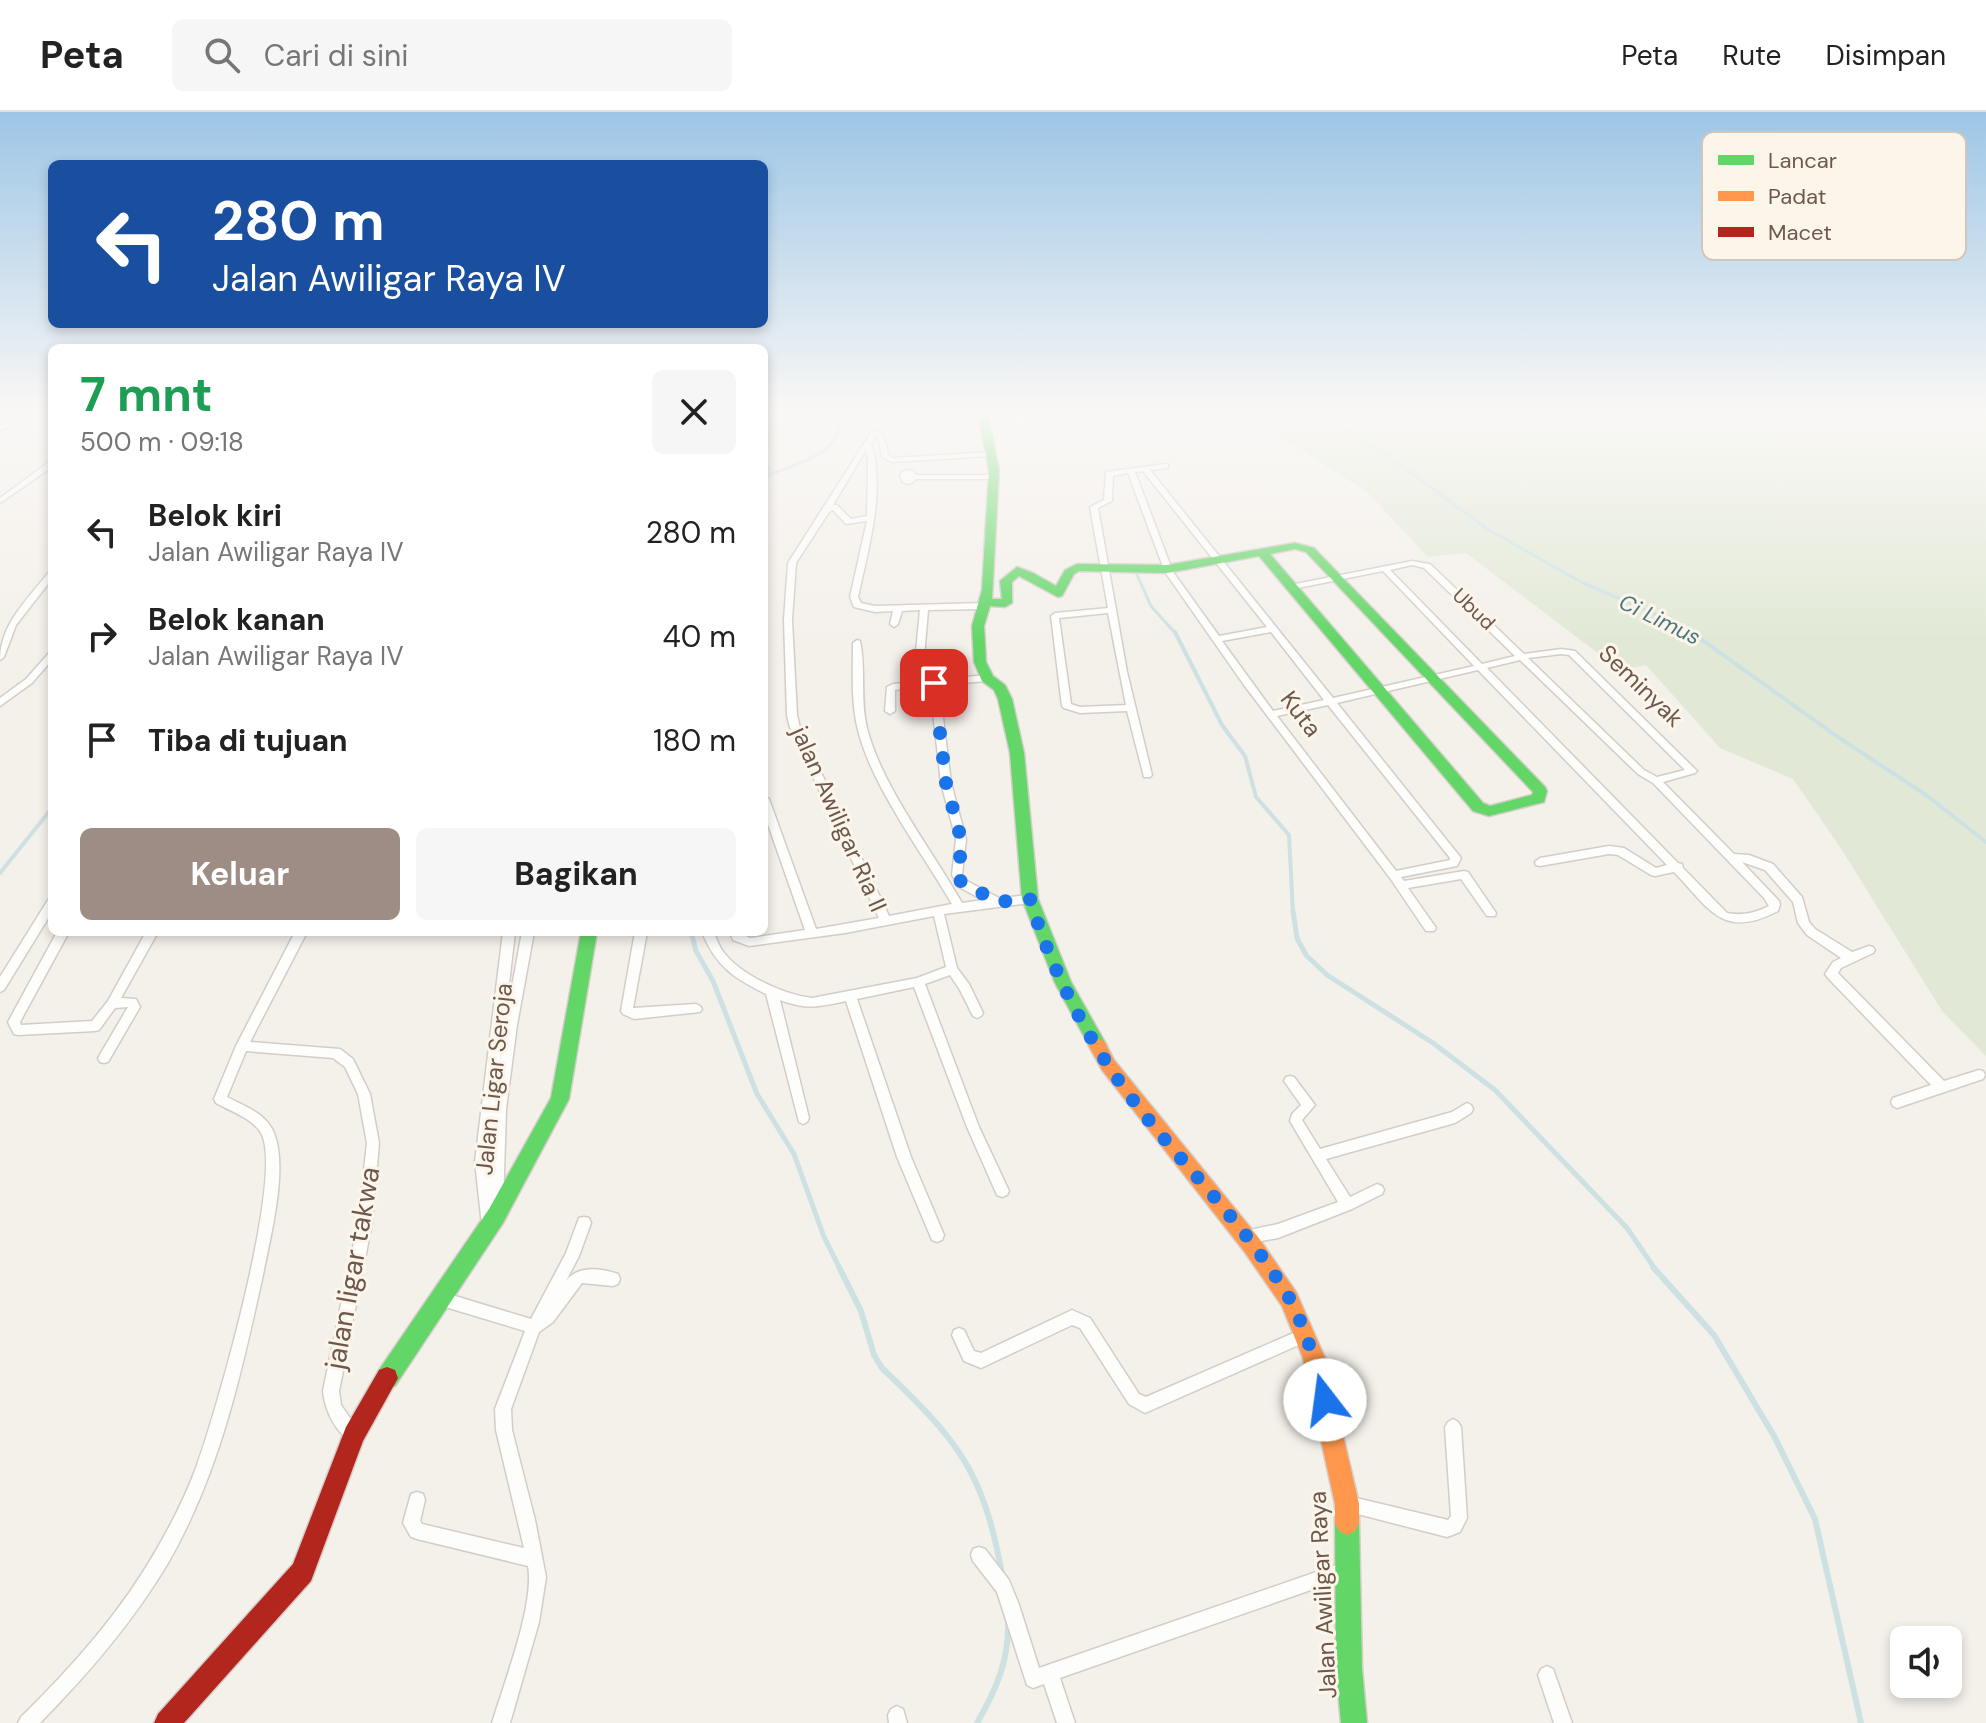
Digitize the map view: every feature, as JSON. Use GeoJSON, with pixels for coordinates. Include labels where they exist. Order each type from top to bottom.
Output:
{"type":"FeatureCollection","features":[{"type":"Feature","properties":{"kind":"street","name":"jalan Awiligar Ria II"},"geometry":{"type":"LineString","coordinates":[[838,490],[794,555],[788,589],[788,620],[795,728],[886,921]]}},
{"type":"Feature","properties":{"kind":"street"},"geometry":{"type":"LineString","coordinates":[[871,490],[871,518],[855,603],[869,609],[924,609],[1005,603],[1008,600],[1006,581],[1017,571],[1033,575],[1054,593],[1061,590],[1073,569],[1167,569],[1263,553],[1303,547],[1338,579],[1540,791],[1539,798],[1489,811],[1478,807],[1263,553]]}},
{"type":"Feature","properties":{"kind":"street","name":"Jalan Awiligar Raya"},"geometry":{"type":"LineString","coordinates":[[992,490],[988,590],[977,637],[980,662],[987,678],[1003,692],[1017,753],[1030,899],[1063,983],[1108,1065],[1245,1237],[1289,1299],[1305,1335],[1325,1400],[1347,1504],[1349,1669],[1354,1723]]}},
{"type":"Feature","properties":{"kind":"street"},"geometry":{"type":"LineString","coordinates":[[1108,490],[1108,501],[1094,507],[1131,708],[1147,775]]}},
{"type":"Feature","properties":{"kind":"street","name":"Kuta"},"geometry":{"type":"LineString","coordinates":[[1138,490],[1167,569],[1430,928]]}},
{"type":"Feature","properties":{"kind":"street","name":"Kuta"},"geometry":{"type":"LineString","coordinates":[[1162,490],[1330,702]]}},
{"type":"Feature","properties":{"kind":"street"},"geometry":{"type":"LineString","coordinates":[[826,510],[836,508],[849,522],[871,518]]}},
{"type":"Feature","properties":{"kind":"street","name":"Ubud"},"geometry":{"type":"LineString","coordinates":[[1385,569],[1422,563],[1434,570],[1525,658]]}},
{"type":"Feature","properties":{"kind":"street"},"geometry":{"type":"LineString","coordinates":[[1293,587],[1385,569]]}},
{"type":"Feature","properties":{"kind":"street","name":"Ubud"},"geometry":{"type":"LineString","coordinates":[[1385,569],[1481,668]]}},
{"type":"Feature","properties":{"kind":"street"},"geometry":{"type":"LineString","coordinates":[[0,657],[12,625],[48,579]]}},
{"type":"Feature","properties":{"kind":"street"},"geometry":{"type":"LineString","coordinates":[[894,624],[898,608]]}},
{"type":"Feature","properties":{"kind":"street"},"geometry":{"type":"LineString","coordinates":[[917,685],[924,609]]}},
{"type":"Feature","properties":{"kind":"street"},"geometry":{"type":"LineString","coordinates":[[1112,610],[1055,616],[1067,706],[1080,710],[1131,708]]}},
{"type":"Feature","properties":{"kind":"street"},"geometry":{"type":"LineString","coordinates":[[1218,639],[1272,629]]}},
{"type":"Feature","properties":{"kind":"street"},"geometry":{"type":"LineString","coordinates":[[857,643],[861,724],[866,741],[883,778],[959,907]]}},
{"type":"Feature","properties":{"kind":"street","name":"Seminyak"},"geometry":{"type":"LineString","coordinates":[[1525,658],[1562,650],[1572,653],[1690,767],[1690,774],[1656,781]]}},
{"type":"Feature","properties":{"kind":"street"},"geometry":{"type":"LineString","coordinates":[[1271,714],[1525,658],[1641,772],[1656,781],[1768,895],[1775,904],[1770,911],[1727,918],[1481,668]]}},
{"type":"Feature","properties":{"kind":"street"},"geometry":{"type":"LineString","coordinates":[[0,703],[29,681],[48,660]]}},
{"type":"Feature","properties":{"kind":"street"},"geometry":{"type":"LineString","coordinates":[[890,711],[891,688],[987,678]]}},
{"type":"Feature","properties":{"kind":"street"},"geometry":{"type":"LineString","coordinates":[[934,683],[946,783],[961,839],[957,875],[963,884],[997,902]]}},
{"type":"Feature","properties":{"kind":"street"},"geometry":{"type":"LineString","coordinates":[[1330,702],[1456,858],[1453,863],[1397,880]]}},
{"type":"Feature","properties":{"kind":"street"},"geometry":{"type":"LineString","coordinates":[[768,810],[812,933]]}},
{"type":"Feature","properties":{"kind":"street"},"geometry":{"type":"LineString","coordinates":[[1540,862],[1609,850],[1620,851],[1655,872],[1678,867]]}},
{"type":"Feature","properties":{"kind":"street"},"geometry":{"type":"LineString","coordinates":[[1728,856],[1749,859],[1769,867],[1798,900],[1804,923],[1811,932],[1853,957]]}},
{"type":"Feature","properties":{"kind":"street"},"geometry":{"type":"LineString","coordinates":[[1397,880],[1464,875],[1491,913]]}},
{"type":"Feature","properties":{"kind":"street"},"geometry":{"type":"LineString","coordinates":[[737,936],[745,942],[959,907],[1030,899]]}},
{"type":"Feature","properties":{"kind":"street"},"geometry":{"type":"LineString","coordinates":[[938,911],[952,969],[965,987],[977,1013]]}},
{"type":"Feature","properties":{"kind":"street"},"geometry":{"type":"LineString","coordinates":[[0,987],[46,920]]}},
{"type":"Feature","properties":{"kind":"street"},"geometry":{"type":"LineString","coordinates":[[61,936],[14,1022],[18,1030],[91,1027],[102,1020],[150,936]]}},
{"type":"Feature","properties":{"kind":"street"},"geometry":{"type":"LineString","coordinates":[[27,1723],[110,1631],[160,1560],[179,1526],[218,1425],[261,1252],[269,1199],[269,1136],[252,1117],[220,1099],[242,1046],[299,936]]}},
{"type":"Feature","properties":{"kind":"street","name":"Jalan Ligar Seroja"},"geometry":{"type":"LineString","coordinates":[[493,1220],[482,1162],[509,936]]}},
{"type":"Feature","properties":{"kind":"street"},"geometry":{"type":"LineString","coordinates":[[493,1220],[500,1109],[527,936]]}},
{"type":"Feature","properties":{"kind":"street"},"geometry":{"type":"LineString","coordinates":[[167,1723],[302,1572],[354,1435],[395,1365],[493,1220],[560,1099],[588,936]]}},
{"type":"Feature","properties":{"kind":"street"},"geometry":{"type":"LineString","coordinates":[[640,936],[627,1011],[634,1014],[696,1009]]}},
{"type":"Feature","properties":{"kind":"street"},"geometry":{"type":"LineString","coordinates":[[710,936],[719,956],[772,993],[801,1003],[918,982],[952,969]]}},
{"type":"Feature","properties":{"kind":"street"},"geometry":{"type":"LineString","coordinates":[[1869,950],[1837,965],[1831,974],[1942,1088]]}},
{"type":"Feature","properties":{"kind":"street"},"geometry":{"type":"LineString","coordinates":[[918,982],[973,1127],[1002,1191]]}},
{"type":"Feature","properties":{"kind":"street"},"geometry":{"type":"LineString","coordinates":[[772,993],[803,1118]]}},
{"type":"Feature","properties":{"kind":"street"},"geometry":{"type":"LineString","coordinates":[[850,996],[904,1157],[937,1235]]}},
{"type":"Feature","properties":{"kind":"street"},"geometry":{"type":"LineString","coordinates":[[104,1058],[134,1007],[132,1002],[112,1004]]}},
{"type":"Feature","properties":{"kind":"street","name":"jalan ligar takwa"},"geometry":{"type":"LineString","coordinates":[[242,1046],[336,1053],[349,1063],[364,1094],[373,1143],[368,1196],[331,1391],[331,1405],[335,1413],[354,1435]]}},
{"type":"Feature","properties":{"kind":"street"},"geometry":{"type":"LineString","coordinates":[[1897,1102],[1979,1075]]}},
{"type":"Feature","properties":{"kind":"street"},"geometry":{"type":"LineString","coordinates":[[1290,1081],[1309,1105],[1296,1121],[1347,1205]]}},
{"type":"Feature","properties":{"kind":"street"},"geometry":{"type":"LineString","coordinates":[[1318,1155],[1455,1117],[1467,1109]]}},
{"type":"Feature","properties":{"kind":"street"},"geometry":{"type":"LineString","coordinates":[[1245,1237],[1278,1231],[1377,1190]]}},
{"type":"Feature","properties":{"kind":"street"},"geometry":{"type":"LineString","coordinates":[[501,1723],[531,1622],[538,1577],[504,1430],[503,1409],[534,1327],[567,1268],[584,1223]]}},
{"type":"Feature","properties":{"kind":"street"},"geometry":{"type":"LineString","coordinates":[[534,1327],[548,1317],[577,1278],[613,1279]]}},
{"type":"Feature","properties":{"kind":"street"},"geometry":{"type":"LineString","coordinates":[[442,1299],[534,1327]]}},
{"type":"Feature","properties":{"kind":"street"},"geometry":{"type":"LineString","coordinates":[[959,1335],[969,1356],[981,1361],[1072,1317],[1077,1318],[1085,1323],[1134,1399],[1145,1405],[1305,1335]]}},
{"type":"Feature","properties":{"kind":"street"},"geometry":{"type":"LineString","coordinates":[[1347,1504],[1447,1529],[1454,1526],[1459,1518],[1453,1427]]}},
{"type":"Feature","properties":{"kind":"street"},"geometry":{"type":"LineString","coordinates":[[417,1500],[411,1523],[417,1531],[534,1559]]}},
{"type":"Feature","properties":{"kind":"street"},"geometry":{"type":"LineString","coordinates":[[979,1555],[1003,1586],[1033,1679],[1348,1569]]}},
{"type":"Feature","properties":{"kind":"street"},"geometry":{"type":"LineString","coordinates":[[1050,1674],[1066,1723]]}},
{"type":"Feature","properties":{"kind":"street"},"geometry":{"type":"LineString","coordinates":[[1547,1675],[1563,1723]]}},
{"type":"Feature","properties":{"kind":"green space"},"geometry":{"type":"Polygon","coordinates":[[[1364,490],[1986,490],[1986,1056],[1942,1011],[1840,847],[1793,779],[1720,748],[1646,665],[1620,670],[1466,553],[1428,557],[1364,490]]]}},
{"type":"Feature","properties":{"kind":"waterway","name":"Ci Limus"},"geometry":{"type":"LineString","coordinates":[[1434,490],[1489,530],[1583,583],[1695,634]]}},
{"type":"Feature","properties":{"kind":"waterway"},"geometry":{"type":"LineString","coordinates":[[1137,575],[1151,606],[1176,634]]}},
{"type":"Feature","properties":{"kind":"waterway"},"geometry":{"type":"LineString","coordinates":[[1175,632],[1222,725],[1245,756],[1256,797],[1289,835],[1293,913]]}},
{"type":"Feature","properties":{"kind":"waterway","name":"Ci Limus"},"geometry":{"type":"LineString","coordinates":[[1691,632],[1835,735],[1926,795],[1986,842]]}},
{"type":"Feature","properties":{"kind":"waterway"},"geometry":{"type":"LineString","coordinates":[[0,873],[48,813]]}},
{"type":"Feature","properties":{"kind":"waterway"},"geometry":{"type":"LineString","coordinates":[[1293,911],[1297,938],[1306,955],[1327,975],[1433,1043],[1495,1090],[1627,1228],[1655,1269]]}},
{"type":"Feature","properties":{"kind":"waterway"},"geometry":{"type":"LineString","coordinates":[[692,936],[757,1094],[794,1154],[824,1237],[861,1311],[874,1355],[882,1368],[948,1437],[963,1459],[986,1508],[1002,1574]]}},
{"type":"Feature","properties":{"kind":"waterway"},"geometry":{"type":"LineString","coordinates":[[1653,1267],[1714,1335],[1774,1436],[1815,1519],[1861,1723]]}},
{"type":"Feature","properties":{"kind":"waterway"},"geometry":{"type":"LineString","coordinates":[[977,1723],[1000,1675],[1008,1622]]}},
{"type":"Feature","properties":{"kind":"traffic: fast"},"geometry":{"type":"LineString","coordinates":[[993,490],[988,590],[978,626],[980,662],[987,678],[1000,688],[1005,699],[1017,753],[1030,899],[1063,983],[1098,1046]]}},
{"type":"Feature","properties":{"kind":"traffic: fast"},"geometry":{"type":"LineString","coordinates":[[983,602],[1005,603],[1008,600],[1006,581],[1017,571],[1058,593],[1069,572],[1077,567],[1167,569],[1295,546],[1310,550],[1540,791],[1539,798],[1489,811],[1478,807],[1263,553]]}},
{"type":"Feature","properties":{"kind":"traffic: fast"},"geometry":{"type":"LineString","coordinates":[[387,1378],[496,1216],[560,1099],[588,936]]}},
{"type":"Feature","properties":{"kind":"traffic: fast"},"geometry":{"type":"LineString","coordinates":[[1347,1523],[1349,1669],[1354,1723]]}},
{"type":"Feature","properties":{"kind":"traffic: slow"},"geometry":{"type":"LineString","coordinates":[[1098,1046],[1108,1065],[1251,1244],[1289,1299],[1314,1358],[1347,1504],[1347,1523]]}},
{"type":"Feature","properties":{"kind":"traffic: jam"},"geometry":{"type":"LineString","coordinates":[[167,1723],[302,1572],[354,1435],[387,1378]]}},
{"type":"Feature","properties":{"kind":"route"},"geometry":{"type":"LineString","coordinates":[[934,683],[946,783],[961,839],[959,880],[997,902],[1030,899],[1063,983],[1108,1065],[1251,1244],[1289,1299],[1314,1358],[1325,1400]]}}]}
